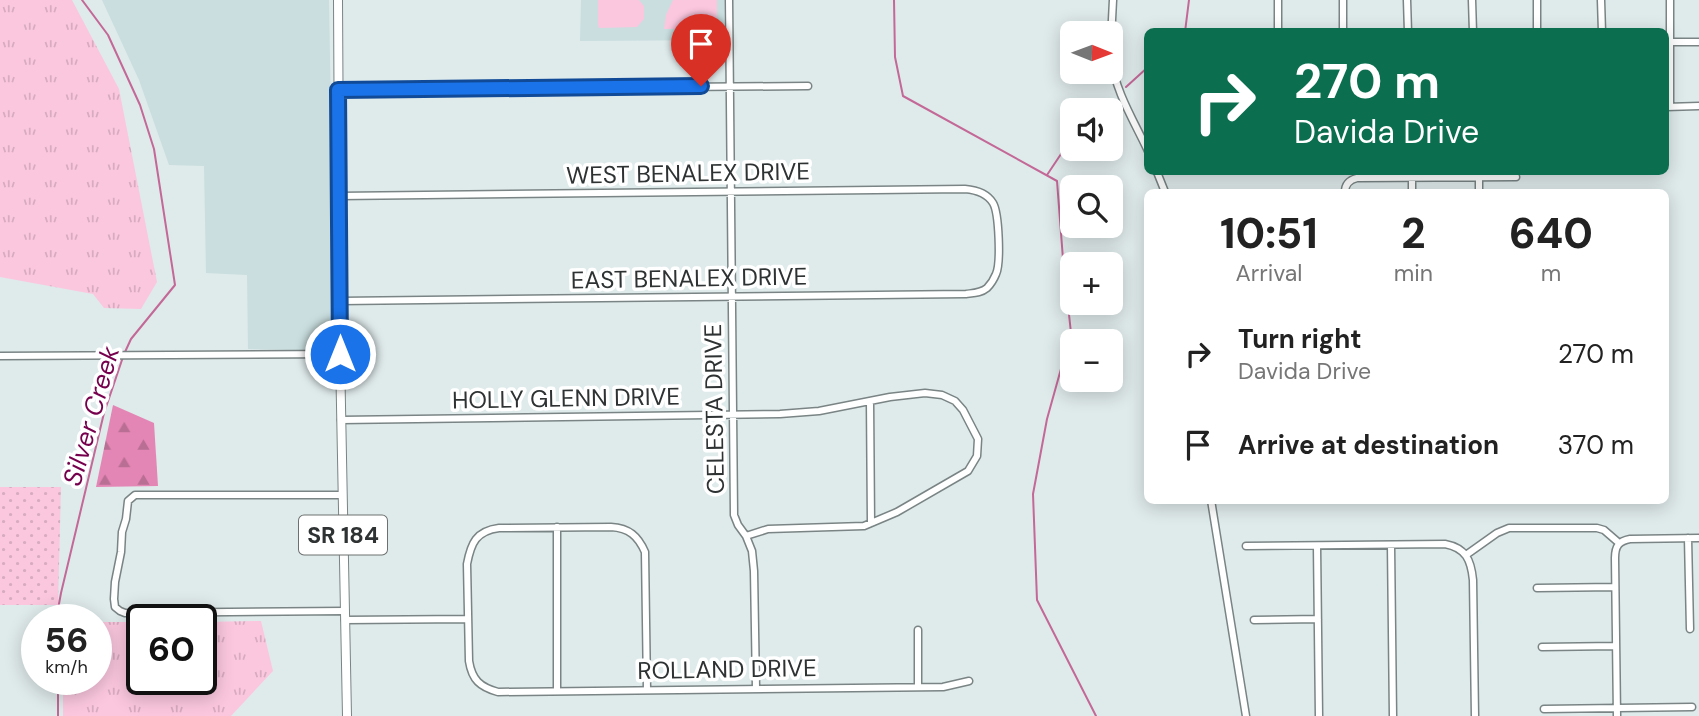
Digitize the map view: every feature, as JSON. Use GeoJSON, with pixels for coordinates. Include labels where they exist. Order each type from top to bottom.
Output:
{"type":"FeatureCollection","features":[{"type":"Feature","properties":{"kind":"main road","name":"SR 184"},"geometry":{"type":"LineString","coordinates":[[338,0],[340,354],[347,716]]}},
{"type":"Feature","properties":{"kind":"street","name":"CELESTA DRIVE"},"geometry":{"type":"LineString","coordinates":[[729,0],[734,514],[752,551],[756,688]]}},
{"type":"Feature","properties":{"kind":"street"},"geometry":{"type":"LineString","coordinates":[[1111,21],[1112,0]]}},
{"type":"Feature","properties":{"kind":"street"},"geometry":{"type":"LineString","coordinates":[[1278,0],[1278,28]]}},
{"type":"Feature","properties":{"kind":"street"},"geometry":{"type":"LineString","coordinates":[[1343,0],[1343,28]]}},
{"type":"Feature","properties":{"kind":"street"},"geometry":{"type":"LineString","coordinates":[[1408,0],[1408,28]]}},
{"type":"Feature","properties":{"kind":"street"},"geometry":{"type":"LineString","coordinates":[[1472,0],[1472,28]]}},
{"type":"Feature","properties":{"kind":"street"},"geometry":{"type":"LineString","coordinates":[[1537,0],[1537,28]]}},
{"type":"Feature","properties":{"kind":"street"},"geometry":{"type":"LineString","coordinates":[[1601,0],[1602,28]]}},
{"type":"Feature","properties":{"kind":"street"},"geometry":{"type":"LineString","coordinates":[[1669,74],[1670,0]]}},
{"type":"Feature","properties":{"kind":"street"},"geometry":{"type":"LineString","coordinates":[[1670,42],[1699,42]]}},
{"type":"Feature","properties":{"kind":"street"},"geometry":{"type":"LineString","coordinates":[[1117,84],[1144,143]]}},
{"type":"Feature","properties":{"kind":"street"},"geometry":{"type":"LineString","coordinates":[[338,90],[808,86]]}},
{"type":"Feature","properties":{"kind":"street"},"geometry":{"type":"LineString","coordinates":[[1669,107],[1699,106]]}},
{"type":"Feature","properties":{"kind":"street"},"geometry":{"type":"LineString","coordinates":[[1346,189],[1351,179],[1357,178],[1436,175]]}},
{"type":"Feature","properties":{"kind":"street"},"geometry":{"type":"LineString","coordinates":[[1456,175],[1516,177]]}},
{"type":"Feature","properties":{"kind":"street"},"geometry":{"type":"LineString","coordinates":[[1479,177],[1479,189]]}},
{"type":"Feature","properties":{"kind":"street"},"geometry":{"type":"LineString","coordinates":[[1412,178],[1412,189]]}},
{"type":"Feature","properties":{"kind":"street","name":"WEST BENALEX DRIVE"},"geometry":{"type":"LineString","coordinates":[[339,196],[974,190],[988,197],[997,211],[998,241]]}},
{"type":"Feature","properties":{"kind":"street","name":"EAST BENALEX DRIVE"},"geometry":{"type":"LineString","coordinates":[[340,301],[975,293],[988,287],[996,274],[998,241]]}},
{"type":"Feature","properties":{"kind":"street"},"geometry":{"type":"LineString","coordinates":[[0,356],[340,354]]}},
{"type":"Feature","properties":{"kind":"street","name":"HOLLY GLENN DRIVE"},"geometry":{"type":"LineString","coordinates":[[341,420],[797,413],[925,393],[942,395],[954,401],[963,410],[978,439],[977,456],[968,471],[897,512],[871,523]]}},
{"type":"Feature","properties":{"kind":"street"},"geometry":{"type":"LineString","coordinates":[[746,536],[768,529],[853,527],[871,523],[870,401]]}},
{"type":"Feature","properties":{"kind":"street"},"geometry":{"type":"LineString","coordinates":[[342,495],[135,495],[127,506],[122,532],[115,582],[116,607],[125,613],[468,619],[467,564],[474,539],[492,529],[621,528],[629,530],[640,541],[645,552],[647,690]]}},
{"type":"Feature","properties":{"kind":"street"},"geometry":{"type":"LineString","coordinates":[[1212,504],[1246,716]]}},
{"type":"Feature","properties":{"kind":"street"},"geometry":{"type":"LineString","coordinates":[[557,527],[557,691]]}},
{"type":"Feature","properties":{"kind":"street"},"geometry":{"type":"LineString","coordinates":[[1466,555],[1497,533],[1509,528],[1597,527],[1619,543]]}},
{"type":"Feature","properties":{"kind":"street"},"geometry":{"type":"LineString","coordinates":[[1688,538],[1690,629]]}},
{"type":"Feature","properties":{"kind":"street"},"geometry":{"type":"LineString","coordinates":[[1617,712],[1615,552],[1619,543],[1630,539],[1699,538]]}},
{"type":"Feature","properties":{"kind":"street"},"geometry":{"type":"LineString","coordinates":[[1246,546],[1445,544],[1460,549],[1472,569],[1473,580],[1475,716]]}},
{"type":"Feature","properties":{"kind":"street"},"geometry":{"type":"LineString","coordinates":[[1391,545],[1393,716]]}},
{"type":"Feature","properties":{"kind":"street"},"geometry":{"type":"LineString","coordinates":[[1317,546],[1319,716]]}},
{"type":"Feature","properties":{"kind":"street"},"geometry":{"type":"LineString","coordinates":[[1537,587],[1615,587]]}},
{"type":"Feature","properties":{"kind":"street","name":"ROLLAND DRIVE"},"geometry":{"type":"LineString","coordinates":[[468,619],[471,673],[485,687],[498,692],[943,687],[969,681]]}},
{"type":"Feature","properties":{"kind":"street"},"geometry":{"type":"LineString","coordinates":[[1254,620],[1318,619]]}},
{"type":"Feature","properties":{"kind":"street"},"geometry":{"type":"LineString","coordinates":[[918,630],[918,687]]}},
{"type":"Feature","properties":{"kind":"street"},"geometry":{"type":"LineString","coordinates":[[1542,647],[1616,646]]}},
{"type":"Feature","properties":{"kind":"street"},"geometry":{"type":"LineString","coordinates":[[1544,709],[1617,712],[1692,707]]}},
{"type":"Feature","properties":{"kind":"shaded area"},"geometry":{"type":"Polygon","coordinates":[[[102,0],[329,0],[335,351],[248,349],[247,275],[206,273],[204,166],[169,165],[139,80],[102,0]]]}},
{"type":"Feature","properties":{"kind":"shaded area"},"geometry":{"type":"Polygon","coordinates":[[[581,0],[724,0],[724,40],[580,41],[581,0]]]}},
{"type":"Feature","properties":{"kind":"green space"},"geometry":{"type":"Polygon","coordinates":[[[0,0],[72,0],[119,89],[157,282],[141,309],[104,308],[93,294],[0,277],[0,0]]]}},
{"type":"Feature","properties":{"kind":"green space"},"geometry":{"type":"Polygon","coordinates":[[[598,0],[639,0],[644,6],[644,19],[637,27],[599,28],[598,0]]]}},
{"type":"Feature","properties":{"kind":"green space"},"geometry":{"type":"Polygon","coordinates":[[[673,0],[717,0],[717,23],[714,28],[664,29],[666,15],[673,0]]]}},
{"type":"Feature","properties":{"kind":"green space"},"geometry":{"type":"Polygon","coordinates":[[[113,405],[154,423],[158,486],[96,487],[113,405]]]}},
{"type":"Feature","properties":{"kind":"green space"},"geometry":{"type":"Polygon","coordinates":[[[0,487],[61,487],[58,604],[0,605],[0,487]]]}},
{"type":"Feature","properties":{"kind":"green space"},"geometry":{"type":"Polygon","coordinates":[[[261,621],[273,671],[231,716],[63,716],[63,695],[112,695],[112,622],[126,622],[126,695],[217,695],[217,622],[261,621]]]}},
{"type":"Feature","properties":{"kind":"waterway","name":"Silver Creek"},"geometry":{"type":"LineString","coordinates":[[82,0],[108,35],[140,105],[154,149],[175,285],[131,339],[125,352]]}},
{"type":"Feature","properties":{"kind":"waterway"},"geometry":{"type":"LineString","coordinates":[[894,0],[895,57],[903,96],[1057,181],[1071,333],[1047,419],[1033,494],[1037,600],[1096,716]]}},
{"type":"Feature","properties":{"kind":"waterway"},"geometry":{"type":"LineString","coordinates":[[1186,28],[1189,0]]}},
{"type":"Feature","properties":{"kind":"waterway"},"geometry":{"type":"LineString","coordinates":[[1126,87],[1144,71]]}},
{"type":"Feature","properties":{"kind":"waterway"},"geometry":{"type":"LineString","coordinates":[[1047,175],[1060,156]]}},
{"type":"Feature","properties":{"kind":"waterway","name":"Silver Creek"},"geometry":{"type":"LineString","coordinates":[[59,604],[104,413],[123,357]]}},
{"type":"Feature","properties":{"kind":"waterway","name":"Silver Creek"},"geometry":{"type":"LineString","coordinates":[[58,695],[58,716]]}},
{"type":"Feature","properties":{"kind":"route"},"geometry":{"type":"LineString","coordinates":[[340,354],[338,90],[701,86]]}}]}
